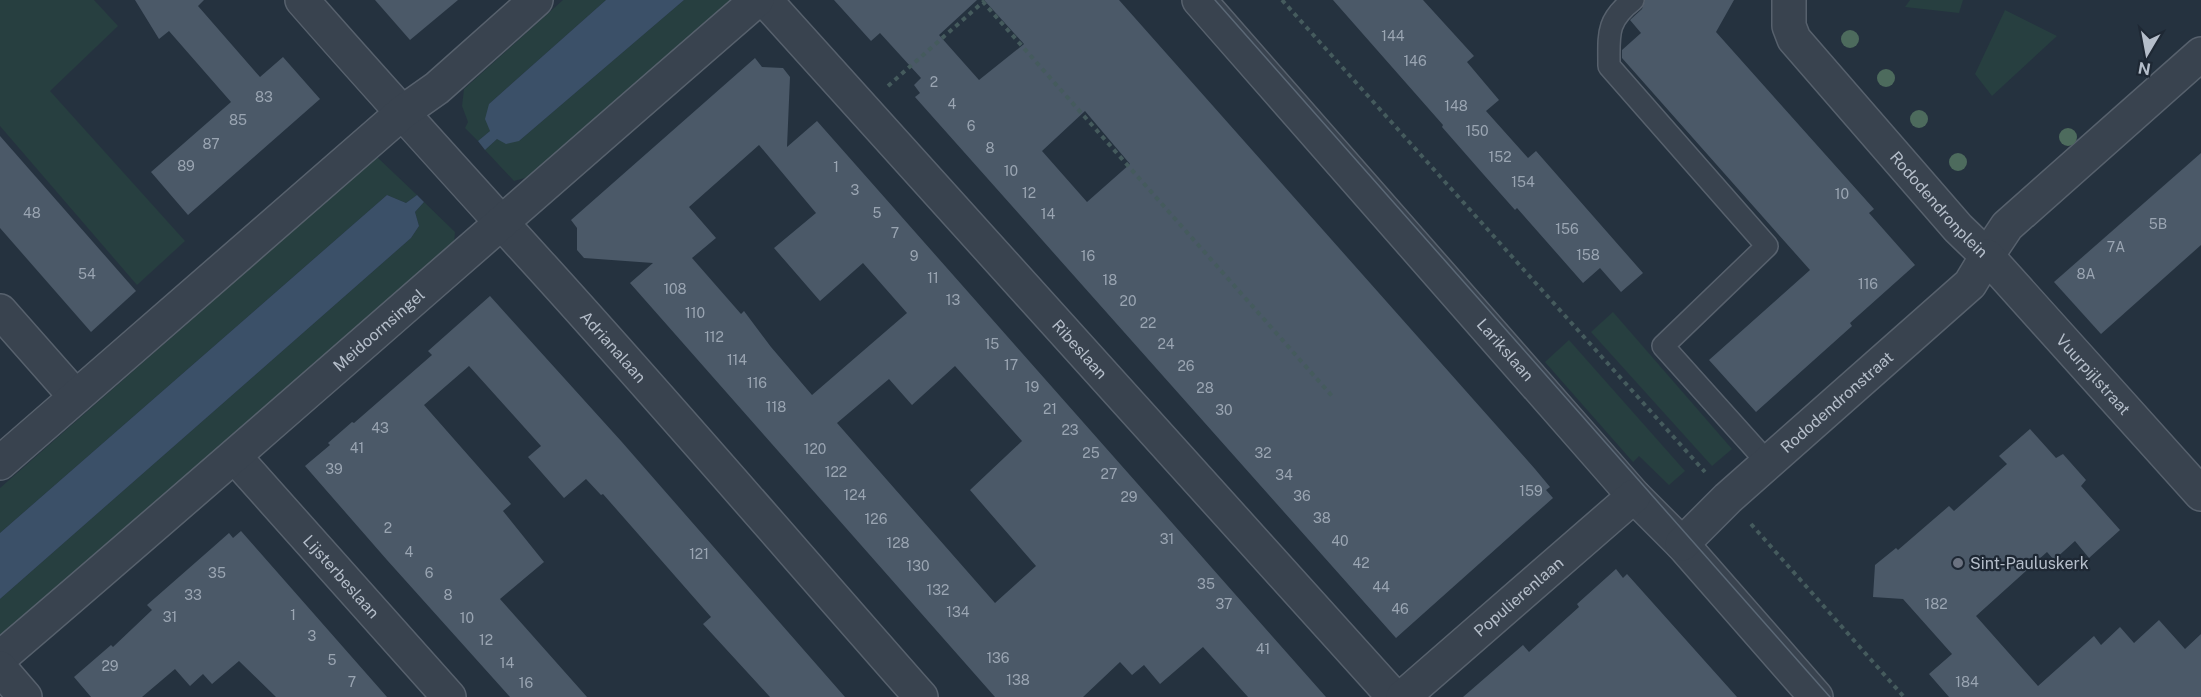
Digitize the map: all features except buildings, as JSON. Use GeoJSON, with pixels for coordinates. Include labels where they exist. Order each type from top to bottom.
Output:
{"type":"FeatureCollection","features":[{"type":"Feature","properties":{"kind":"street","name":"Adrianalaan"},"geometry":{"type":"LineString","coordinates":[[302,0],[921,697]]}},
{"type":"Feature","properties":{"kind":"street"},"geometry":{"type":"LineString","coordinates":[[0,463],[403,112],[437,88],[536,0]]}},
{"type":"Feature","properties":{"kind":"street","name":"Meidoornsingel"},"geometry":{"type":"LineString","coordinates":[[0,658],[235,457],[500,222],[757,0]]}},
{"type":"Feature","properties":{"kind":"street","name":"Ribeslaan"},"geometry":{"type":"LineString","coordinates":[[765,0],[1394,697]]}},
{"type":"Feature","properties":{"kind":"street","name":"Larikslaan"},"geometry":{"type":"LineString","coordinates":[[1199,0],[1634,496],[1682,544],[1816,697]]}},
{"type":"Feature","properties":{"kind":"street","name":"Rododendronplein"},"geometry":{"type":"LineString","coordinates":[[1789,0],[1789,26],[1794,39],[1950,219],[1987,256],[2007,226],[2201,54]]}},
{"type":"Feature","properties":{"kind":"street","name":"Rododendronstraat"},"geometry":{"type":"LineString","coordinates":[[1682,544],[1728,498],[1970,284],[1987,256]]}},
{"type":"Feature","properties":{"kind":"street","name":"Vuurpijlstraat"},"geometry":{"type":"LineString","coordinates":[[1987,256],[2201,494]]}},
{"type":"Feature","properties":{"kind":"street"},"geometry":{"type":"LineString","coordinates":[[0,311],[75,396]]}},
{"type":"Feature","properties":{"kind":"street","name":"Lijsterbeslaan"},"geometry":{"type":"LineString","coordinates":[[235,457],[449,697]]}},
{"type":"Feature","properties":{"kind":"street","name":"Populierenlaan"},"geometry":{"type":"LineString","coordinates":[[1403,697],[1634,496]]}},
{"type":"Feature","properties":{"kind":"street"},"geometry":{"type":"LineString","coordinates":[[0,668],[25,697]]}},
{"type":"Feature","properties":{"kind":"lane"},"geometry":{"type":"LineString","coordinates":[[1633,0],[1620,10],[1609,30],[1609,66],[1767,246],[1664,346],[1768,464]]}},
{"type":"Feature","properties":{"kind":"path"},"geometry":{"type":"LineString","coordinates":[[1282,0],[1904,697]]}},
{"type":"Feature","properties":{"kind":"path"},"geometry":{"type":"LineString","coordinates":[[862,108],[983,3],[1332,396]]}},
{"type":"Feature","properties":{"kind":"green space"},"geometry":{"type":"Polygon","coordinates":[[[0,0],[94,0],[118,26],[50,91],[185,241],[137,285],[0,126],[0,0]]]}},
{"type":"Feature","properties":{"kind":"green space"},"geometry":{"type":"Polygon","coordinates":[[[563,0],[606,0],[489,104],[490,131],[478,141],[465,128],[468,122],[462,106],[464,89],[563,0]]]}},
{"type":"Feature","properties":{"kind":"green space"},"geometry":{"type":"Polygon","coordinates":[[[684,0],[731,0],[532,176],[514,181],[485,150],[497,139],[519,141],[684,0]]]}},
{"type":"Feature","properties":{"kind":"green space"},"geometry":{"type":"Polygon","coordinates":[[[1910,0],[1963,0],[1959,13],[1905,7],[1910,0]]]}},
{"type":"Feature","properties":{"kind":"green space"},"geometry":{"type":"Polygon","coordinates":[[[2005,10],[2057,36],[1992,96],[1975,74],[2005,10]]]}},
{"type":"Feature","properties":{"kind":"green space"},"geometry":{"type":"Polygon","coordinates":[[[377,157],[417,195],[406,203],[387,195],[0,533],[0,488],[377,157]]]}},
{"type":"Feature","properties":{"kind":"green space"},"geometry":{"type":"Polygon","coordinates":[[[424,202],[455,232],[454,243],[0,643],[0,599],[411,238],[419,226],[415,212],[424,202]]]}},
{"type":"Feature","properties":{"kind":"green space"},"geometry":{"type":"Polygon","coordinates":[[[1613,312],[1732,449],[1712,466],[1591,332],[1613,312]]]}},
{"type":"Feature","properties":{"kind":"green space"},"geometry":{"type":"Polygon","coordinates":[[[1569,340],[1685,471],[1669,485],[1639,456],[1633,462],[1545,362],[1569,340]]]}},
{"type":"Feature","properties":{"kind":"water"},"geometry":{"type":"Polygon","coordinates":[[[606,0],[684,0],[519,141],[506,144],[497,139],[485,150],[478,141],[490,131],[485,119],[489,104],[606,0]]]}},
{"type":"Feature","properties":{"kind":"water"},"geometry":{"type":"Polygon","coordinates":[[[387,195],[406,203],[417,195],[424,202],[415,212],[419,226],[411,238],[0,599],[0,533],[387,195]]]}},
{"type":"Feature","properties":{"kind":"tram line"},"geometry":{"type":"LineString","coordinates":[[1215,0],[1830,697]]}},
{"type":"Feature","properties":{"kind":"place","name":"Sint-Pauluskerk"},"geometry":{"type":"Point","coordinates":[1958,563]}}]}
